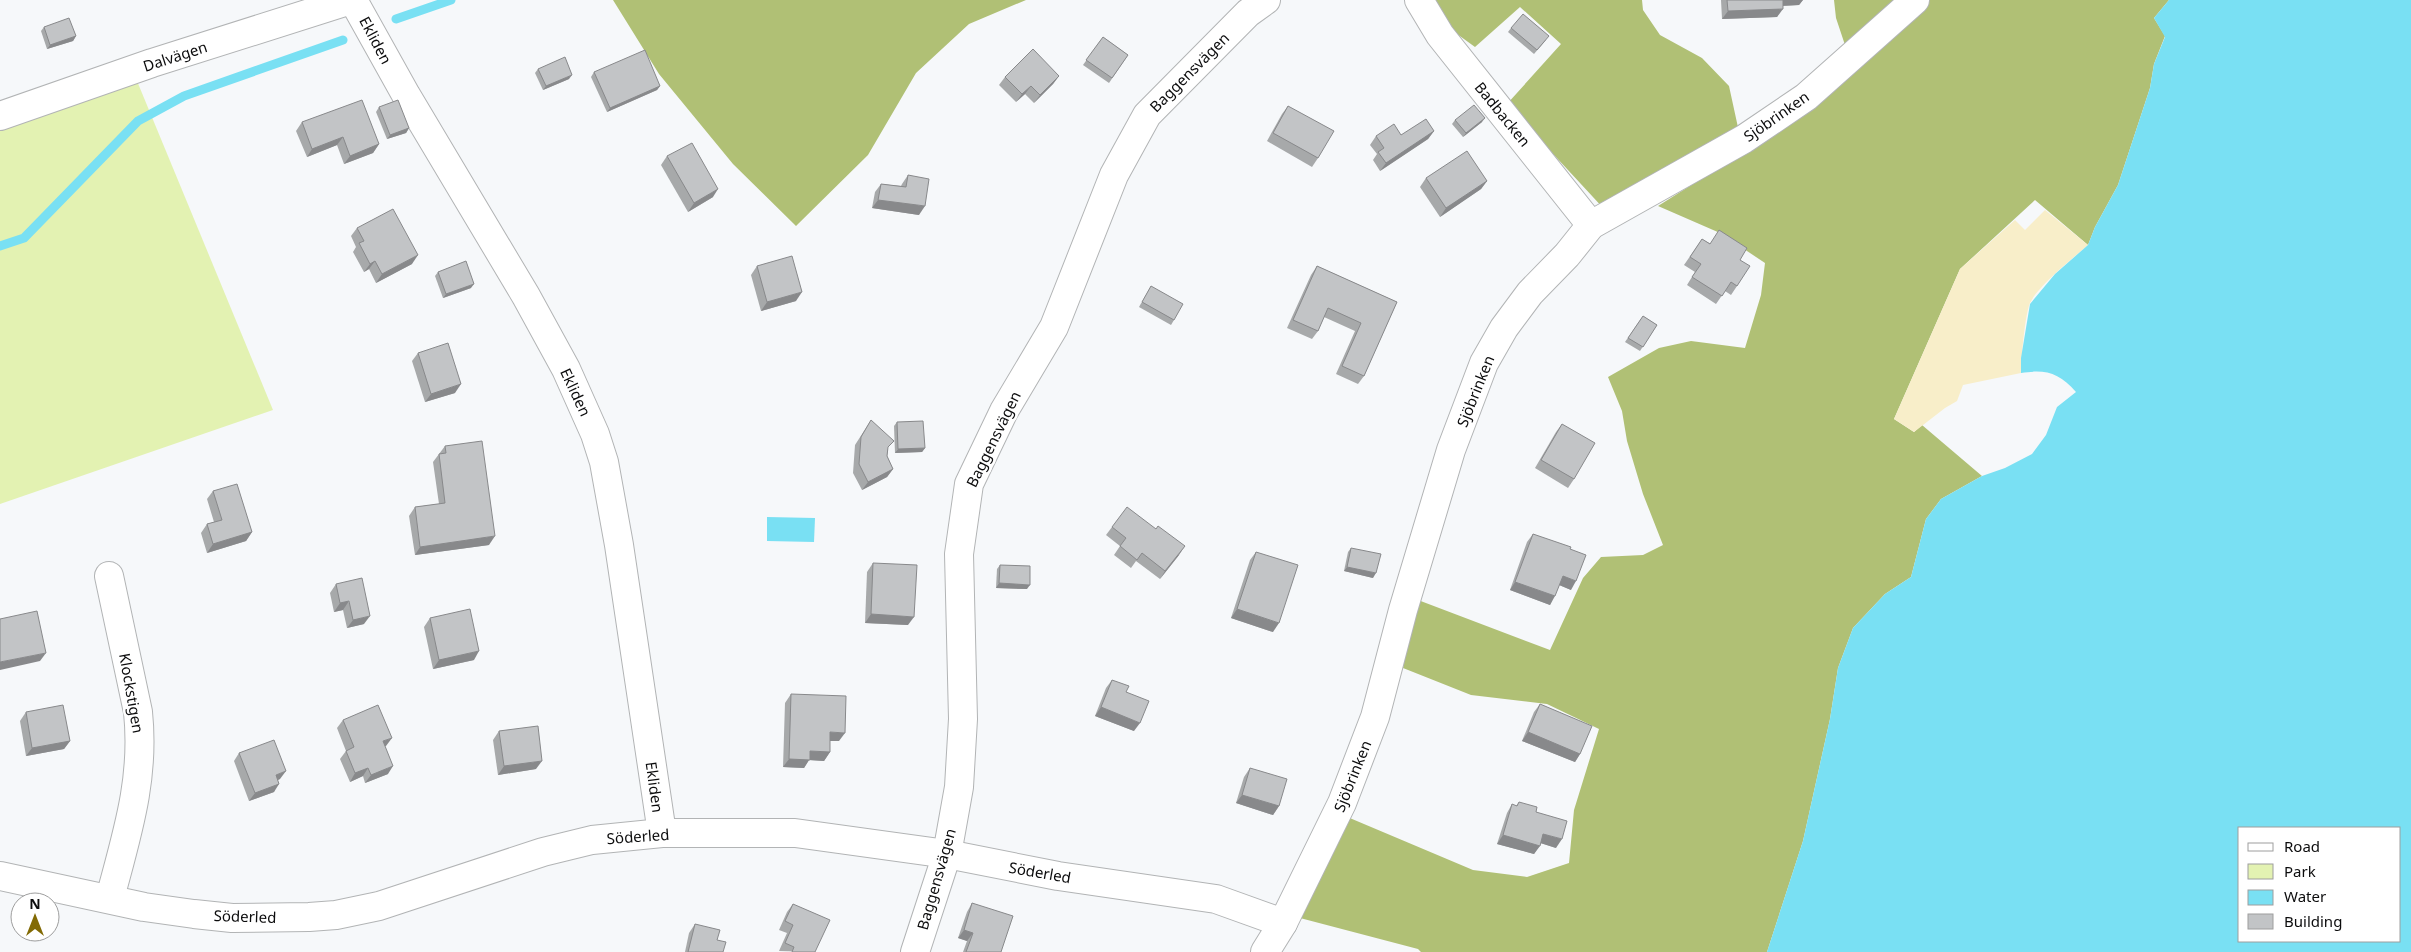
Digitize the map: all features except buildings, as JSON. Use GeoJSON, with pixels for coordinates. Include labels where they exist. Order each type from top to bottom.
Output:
{"type":"FeatureCollection","features":[{"type":"Feature","properties":{"kind":"street","name":"Dalvägen"},"geometry":{"type":"LineString","coordinates":[[0,116],[152,63],[352,0]]}},
{"type":"Feature","properties":{"kind":"street","name":"Ekliden"},"geometry":{"type":"LineString","coordinates":[[352,0],[406,95],[526,296],[566,369],[596,434],[604,462],[619,545],[662,833]]}},
{"type":"Feature","properties":{"kind":"street","name":"Baggensvägen"},"geometry":{"type":"LineString","coordinates":[[915,952],[947,854],[960,787],[963,719],[960,554],[969,484],[1004,411],[1054,327],[1114,175],[1146,114],[1248,13],[1266,0]]}},
{"type":"Feature","properties":{"kind":"street","name":"Badbacken"},"geometry":{"type":"LineString","coordinates":[[1419,0],[1440,36],[1591,225]]}},
{"type":"Feature","properties":{"kind":"street","name":"Sjöbrinken"},"geometry":{"type":"LineString","coordinates":[[1265,952],[1283,923],[1342,803],[1375,717],[1403,610],[1449,458],[1484,363],[1504,328],[1530,293],[1591,225],[1744,139],[1806,97],[1915,0]]}},
{"type":"Feature","properties":{"kind":"street","name":"Klockstigen"},"geometry":{"type":"LineString","coordinates":[[109,576],[138,712],[140,732],[140,774],[131,819],[110,898]]}},
{"type":"Feature","properties":{"kind":"street","name":"Söderled"},"geometry":{"type":"LineString","coordinates":[[0,876],[110,898],[144,907],[232,918],[336,915],[379,906],[544,852],[592,840],[662,833],[795,833],[947,854],[1058,876],[1216,899],[1283,923]]}},
{"type":"Feature","properties":{"kind":"green space"},"geometry":{"type":"Polygon","coordinates":[[[613,0],[1026,0],[969,24],[916,73],[868,155],[796,226],[733,164],[659,74],[613,0]]]}},
{"type":"Feature","properties":{"kind":"green space"},"geometry":{"type":"Polygon","coordinates":[[[1432,0],[1642,0],[1643,10],[1660,35],[1702,58],[1729,86],[1739,132],[1605,210],[1507,104],[1561,44],[1520,7],[1475,47],[1457,34],[1432,0]]]}},
{"type":"Feature","properties":{"kind":"green space"},"geometry":{"type":"Polygon","coordinates":[[[1834,0],[2169,0],[2154,18],[2165,36],[2154,64],[2150,88],[2118,185],[2095,227],[2088,245],[2035,200],[1960,269],[1894,419],[1914,432],[1922,425],[1982,476],[1941,499],[1926,519],[1911,577],[1885,594],[1853,628],[1838,668],[1830,719],[1803,841],[1767,952],[1421,952],[1418,949],[1300,918],[1345,816],[1473,870],[1527,877],[1569,863],[1574,810],[1599,729],[1547,704],[1471,695],[1403,668],[1409,631],[1418,600],[1550,650],[1583,578],[1601,557],[1643,555],[1663,545],[1643,494],[1627,441],[1622,411],[1608,377],[1659,348],[1691,341],[1745,348],[1761,295],[1765,263],[1720,233],[1658,206],[1752,147],[1838,87],[1847,51],[1836,18],[1834,0]]]}},
{"type":"Feature","properties":{"kind":"green space"},"geometry":{"type":"Polygon","coordinates":[[[137,81],[273,410],[0,504],[0,128],[137,81]]]}},
{"type":"Feature","properties":{"kind":"sand"},"geometry":{"type":"Polygon","coordinates":[[[2045,210],[2088,245],[2040,289],[2030,303],[2025,327],[2021,373],[1963,385],[1957,401],[1914,432],[1894,419],[1960,269],[2015,220],[2025,230],[2045,210]]]}},
{"type":"Feature","properties":{"kind":"water"},"geometry":{"type":"Polygon","coordinates":[[[2169,0],[2411,0],[2411,952],[1767,952],[1803,841],[1830,719],[1838,668],[1853,628],[1885,594],[1911,577],[1926,519],[1941,499],[1982,476],[2005,468],[2032,454],[2046,435],[2057,407],[2076,392],[2064,380],[2052,374],[2045,372],[2021,373],[2021,358],[2030,304],[2055,274],[2088,245],[2095,227],[2118,185],[2150,88],[2154,64],[2165,37],[2154,18],[2169,0]]]}},
{"type":"Feature","properties":{"kind":"water"},"geometry":{"type":"Polygon","coordinates":[[[767,517],[815,518],[814,542],[767,541],[767,517]]]}},
{"type":"Feature","properties":{"kind":"waterway"},"geometry":{"type":"LineString","coordinates":[[396,19],[451,0]]}},
{"type":"Feature","properties":{"kind":"waterway"},"geometry":{"type":"LineString","coordinates":[[0,246],[24,238],[138,121],[184,96],[343,40]]}}]}
